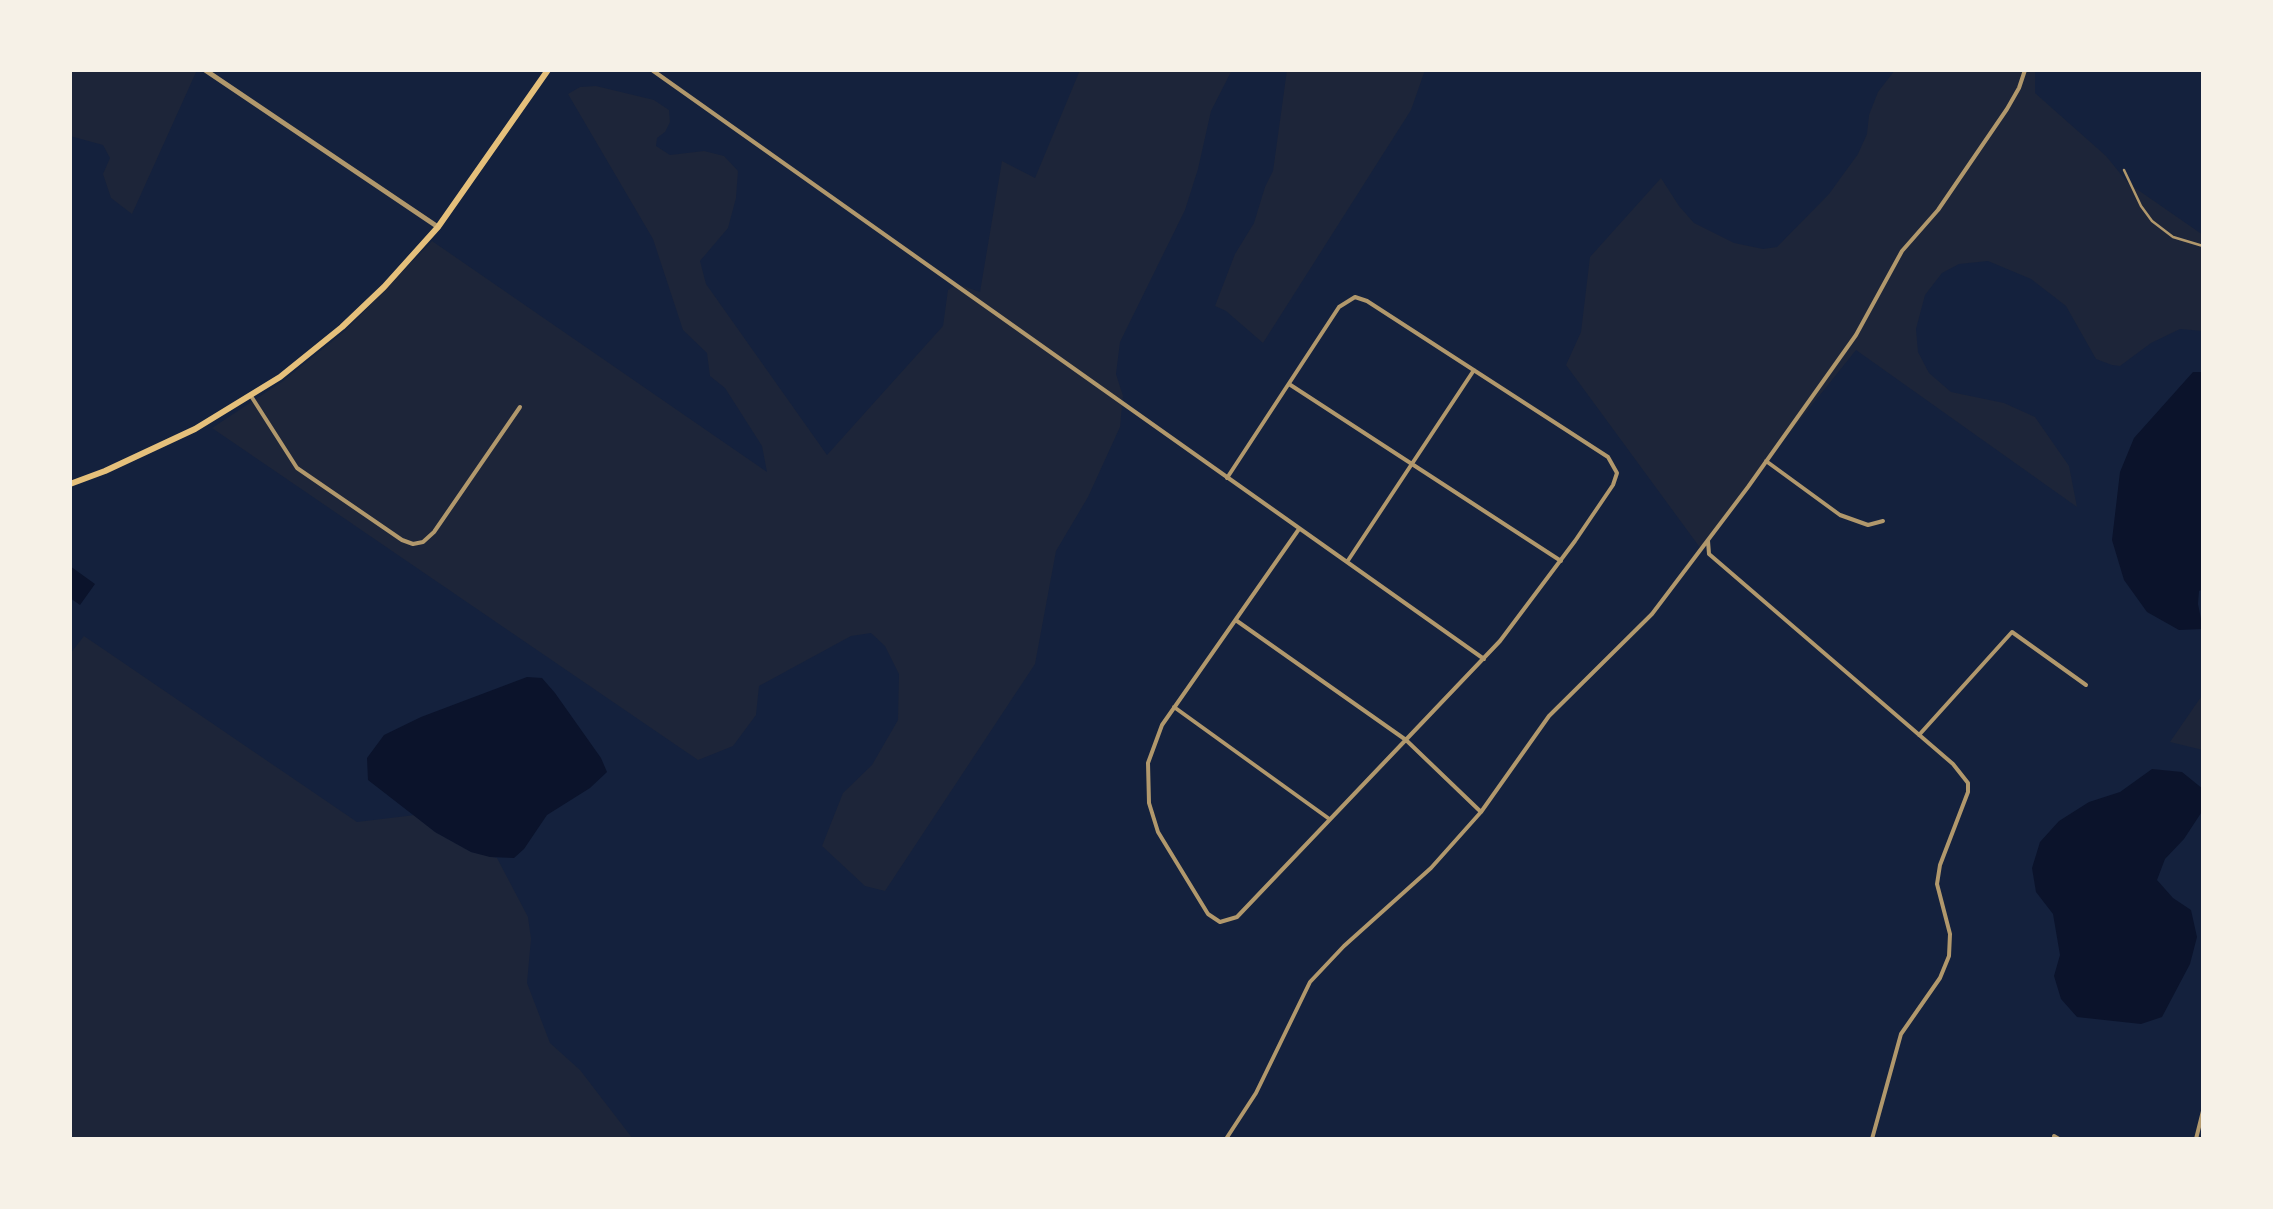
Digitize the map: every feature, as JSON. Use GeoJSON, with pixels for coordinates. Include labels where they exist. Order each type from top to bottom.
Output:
{"type":"FeatureCollection","features":[{"type":"Feature","properties":{"kind":"main road"},"geometry":{"type":"LineString","coordinates":[[70,484],[166,445],[251,396],[342,327],[438,227],[548,70]]}},
{"type":"Feature","properties":{"kind":"street"},"geometry":{"type":"LineString","coordinates":[[206,70],[438,227]]}},
{"type":"Feature","properties":{"kind":"street"},"geometry":{"type":"LineString","coordinates":[[652,70],[1484,660]]}},
{"type":"Feature","properties":{"kind":"street"},"geometry":{"type":"LineString","coordinates":[[1226,1139],[1256,1094],[1310,982],[1431,868],[1480,812],[1550,716],[1644,622],[1708,541],[1856,335],[1902,251],[1938,210],[2007,109],[2020,88],[2025,70]]}},
{"type":"Feature","properties":{"kind":"street"},"geometry":{"type":"LineString","coordinates":[[1227,478],[1341,304],[1355,298],[1367,301],[1474,370],[1608,457],[1616,467],[1613,485],[1562,561],[1484,660],[1235,919],[1223,922],[1212,918],[1158,832],[1148,803],[1150,753],[1162,725],[1299,529]]}},
{"type":"Feature","properties":{"kind":"street"},"geometry":{"type":"LineString","coordinates":[[1347,562],[1474,370]]}},
{"type":"Feature","properties":{"kind":"street"},"geometry":{"type":"LineString","coordinates":[[1289,384],[1562,561]]}},
{"type":"Feature","properties":{"kind":"street"},"geometry":{"type":"LineString","coordinates":[[251,396],[298,468],[413,544],[434,532],[520,407]]}},
{"type":"Feature","properties":{"kind":"street"},"geometry":{"type":"LineString","coordinates":[[1766,462],[1840,514],[1868,525],[1883,520]]}},
{"type":"Feature","properties":{"kind":"street"},"geometry":{"type":"LineString","coordinates":[[1708,541],[1710,554],[1919,735],[1968,783],[1937,884],[1950,934],[1950,956],[1940,978],[1901,1034],[1872,1139]]}},
{"type":"Feature","properties":{"kind":"street"},"geometry":{"type":"LineString","coordinates":[[1236,620],[1406,740],[1480,812]]}},
{"type":"Feature","properties":{"kind":"street"},"geometry":{"type":"LineString","coordinates":[[1919,735],[2012,632],[2086,686]]}},
{"type":"Feature","properties":{"kind":"street"},"geometry":{"type":"LineString","coordinates":[[1174,708],[1330,819]]}},
{"type":"Feature","properties":{"kind":"street"},"geometry":{"type":"LineString","coordinates":[[2196,1139],[2203,1112]]}},
{"type":"Feature","properties":{"kind":"lane"},"geometry":{"type":"LineString","coordinates":[[2124,170],[2140,206],[2152,220],[2173,237],[2203,246]]}},
{"type":"Feature","properties":{"kind":"shaded area"},"geometry":{"type":"Polygon","coordinates":[[[70,70],[197,70],[132,214],[111,198],[103,174],[110,158],[103,145],[70,136],[70,70]]]}},
{"type":"Feature","properties":{"kind":"shaded area"},"geometry":{"type":"Polygon","coordinates":[[[1080,70],[1232,70],[1211,111],[1185,210],[1120,342],[1116,374],[1123,396],[1120,427],[1088,497],[1056,551],[1035,664],[885,891],[865,886],[822,846],[843,793],[872,765],[898,720],[899,674],[885,646],[871,633],[851,636],[759,686],[756,715],[733,746],[698,760],[212,428],[283,381],[346,330],[432,241],[767,472],[762,446],[725,388],[710,376],[707,353],[683,330],[653,239],[568,94],[580,87],[596,86],[654,100],[669,110],[670,122],[657,138],[656,146],[670,155],[704,151],[724,156],[738,171],[728,228],[700,261],[706,284],[827,455],[943,326],[948,290],[957,284],[980,292],[1002,161],[1035,178],[1080,70]]]}},
{"type":"Feature","properties":{"kind":"shaded area"},"geometry":{"type":"Polygon","coordinates":[[[1287,70],[1425,70],[1411,110],[1263,343],[1215,306],[1235,254],[1254,223],[1273,171],[1287,70]]]}},
{"type":"Feature","properties":{"kind":"shaded area"},"geometry":{"type":"Polygon","coordinates":[[[1895,70],[2035,70],[2035,93],[2106,156],[2128,183],[2203,235],[2203,331],[2180,329],[2151,343],[2120,366],[2112,365],[2096,359],[2066,306],[2031,279],[1988,261],[1959,264],[1942,273],[1925,295],[1916,329],[1918,352],[1929,373],[1951,392],[2004,403],[2035,417],[2069,466],[2077,507],[1856,350],[1701,549],[1566,365],[1581,332],[1590,257],[1661,178],[1694,223],[1734,243],[1763,249],[1777,247],[1829,194],[1858,154],[1878,92],[1895,70]]]}},
{"type":"Feature","properties":{"kind":"shaded area"},"geometry":{"type":"Polygon","coordinates":[[[2193,372],[2203,372],[2203,589],[2199,591],[2198,604],[2203,629],[2179,630],[2147,612],[2124,580],[2112,540],[2120,472],[2134,438],[2193,372]]]}},
{"type":"Feature","properties":{"kind":"shaded area"},"geometry":{"type":"Polygon","coordinates":[[[70,566],[95,584],[80,605],[70,598],[70,566]]]}},
{"type":"Feature","properties":{"kind":"shaded area"},"geometry":{"type":"Polygon","coordinates":[[[84,636],[357,822],[415,815],[435,832],[471,852],[497,858],[528,917],[531,939],[527,983],[550,1043],[580,1070],[633,1139],[70,1139],[70,654],[84,636]]]}},
{"type":"Feature","properties":{"kind":"shaded area"},"geometry":{"type":"Polygon","coordinates":[[[527,677],[542,678],[555,693],[607,772],[590,788],[547,815],[514,858],[471,852],[435,832],[368,780],[367,758],[384,735],[527,677]]]}},
{"type":"Feature","properties":{"kind":"shaded area"},"geometry":{"type":"Polygon","coordinates":[[[2203,694],[2203,750],[2170,742],[2203,694]]]}},
{"type":"Feature","properties":{"kind":"shaded area"},"geometry":{"type":"Polygon","coordinates":[[[2152,769],[2182,772],[2203,789],[2203,810],[2165,859],[2157,880],[2191,910],[2197,937],[2190,964],[2162,1017],[2141,1024],[2077,1017],[2061,999],[2054,976],[2060,955],[2053,914],[2036,892],[2032,868],[2040,842],[2059,821],[2089,802],[2120,792],[2152,769]]]}}]}
